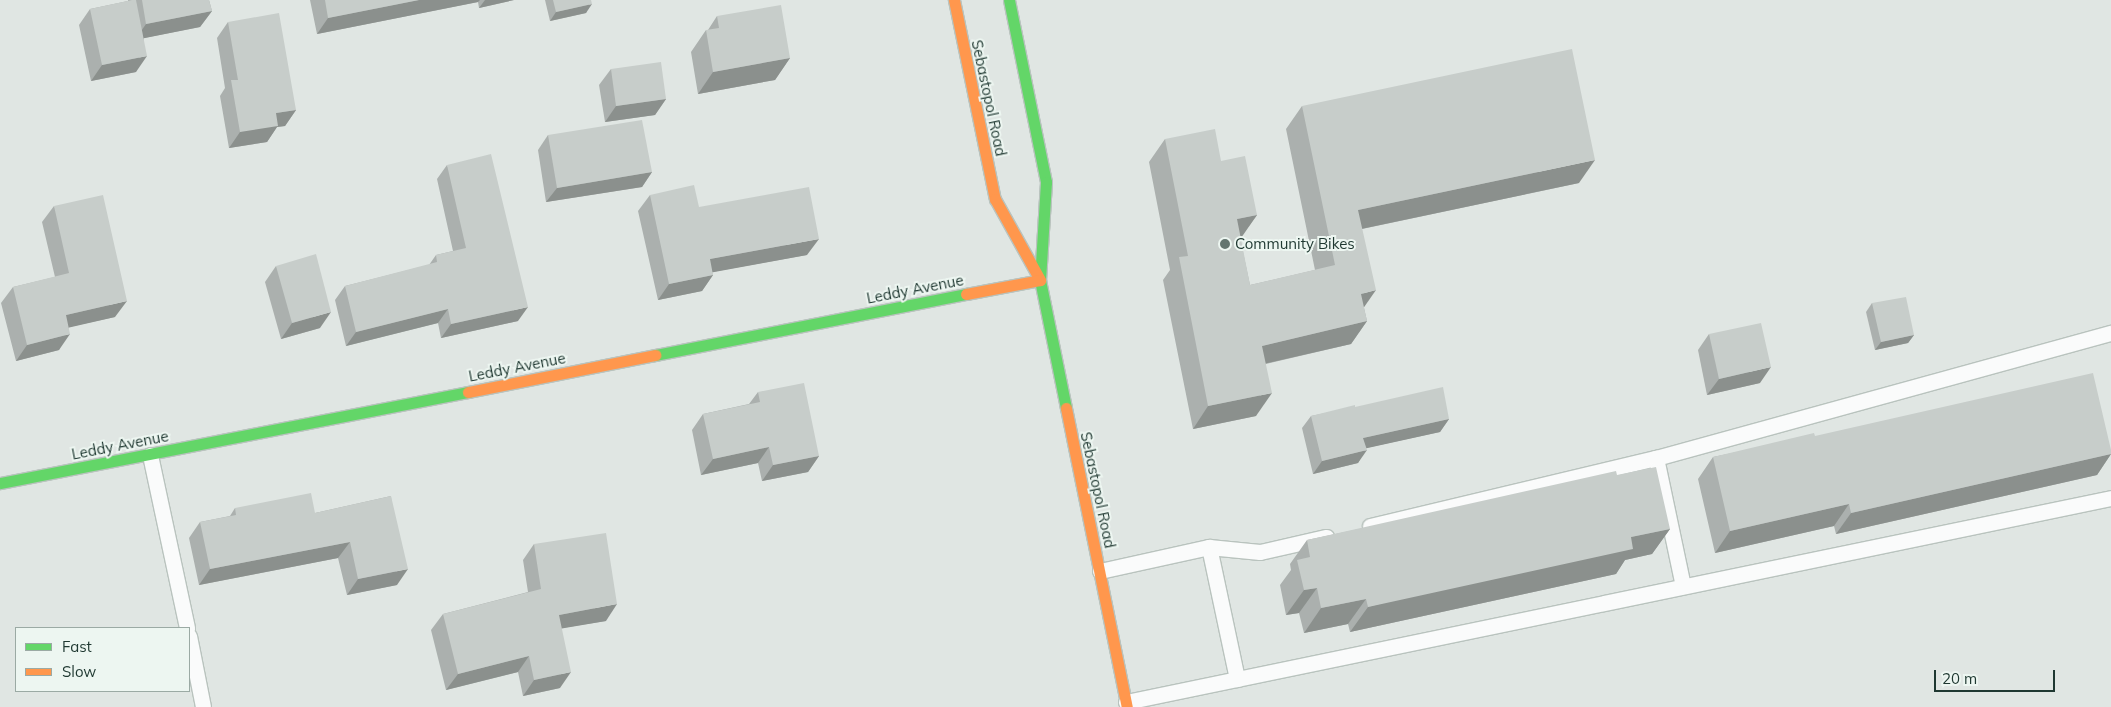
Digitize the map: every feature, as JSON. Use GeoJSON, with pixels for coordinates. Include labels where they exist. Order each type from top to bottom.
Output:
{"type":"FeatureCollection","features":[{"type":"Feature","properties":{"kind":"street","name":"Sebastopol Road"},"geometry":{"type":"LineString","coordinates":[[954,0],[995,199],[1040,280]]}},
{"type":"Feature","properties":{"kind":"street","name":"Sebastopol Road"},"geometry":{"type":"LineString","coordinates":[[1009,0],[1046,182],[1040,280],[1127,704]]}},
{"type":"Feature","properties":{"kind":"street","name":"Leddy Avenue"},"geometry":{"type":"LineString","coordinates":[[0,483],[1040,280]]}},
{"type":"Feature","properties":{"kind":"lane"},"geometry":{"type":"LineString","coordinates":[[1356,529],[1656,458],[2111,333]]}},
{"type":"Feature","properties":{"kind":"lane"},"geometry":{"type":"LineString","coordinates":[[150,455],[187,627]]}},
{"type":"Feature","properties":{"kind":"lane"},"geometry":{"type":"LineString","coordinates":[[1656,458],[1683,586]]}},
{"type":"Feature","properties":{"kind":"lane"},"geometry":{"type":"LineString","coordinates":[[1127,704],[1236,679],[2111,498]]}},
{"type":"Feature","properties":{"kind":"lane"},"geometry":{"type":"LineString","coordinates":[[1100,571],[1209,547],[1260,552],[1337,534]]}},
{"type":"Feature","properties":{"kind":"lane"},"geometry":{"type":"LineString","coordinates":[[1209,547],[1236,679]]}},
{"type":"Feature","properties":{"kind":"lane"},"geometry":{"type":"LineString","coordinates":[[190,641],[203,707]]}},
{"type":"Feature","properties":{"kind":"building"},"geometry":{"type":"Polygon","coordinates":[[[136,0],[147,56],[102,65],[90,9],[136,0]]]}},
{"type":"Feature","properties":{"kind":"building"},"geometry":{"type":"Polygon","coordinates":[[[142,0],[209,0],[212,11],[146,24],[142,0]]]}},
{"type":"Feature","properties":{"kind":"building"},"geometry":{"type":"Polygon","coordinates":[[[325,0],[419,0],[328,18],[325,0]]]}},
{"type":"Feature","properties":{"kind":"building"},"geometry":{"type":"Polygon","coordinates":[[[553,0],[591,0],[592,4],[556,12],[553,0]]]}},
{"type":"Feature","properties":{"kind":"building"},"geometry":{"type":"Polygon","coordinates":[[[781,5],[790,58],[713,72],[706,30],[719,28],[717,16],[781,5]]]}},
{"type":"Feature","properties":{"kind":"building"},"geometry":{"type":"Polygon","coordinates":[[[279,13],[296,110],[276,113],[278,126],[240,132],[231,80],[238,80],[228,22],[279,13]]]}},
{"type":"Feature","properties":{"kind":"building"},"geometry":{"type":"Polygon","coordinates":[[[1572,49],[1595,160],[1358,210],[1376,290],[1361,294],[1367,321],[1262,346],[1272,393],[1208,406],[1179,257],[1188,256],[1165,139],[1215,129],[1221,161],[1245,156],[1257,215],[1237,219],[1250,285],[1335,265],[1302,106],[1572,49]]]}},
{"type":"Feature","properties":{"kind":"building"},"geometry":{"type":"Polygon","coordinates":[[[661,62],[666,99],[616,106],[611,69],[661,62]]]}},
{"type":"Feature","properties":{"kind":"building"},"geometry":{"type":"Polygon","coordinates":[[[642,120],[652,172],[557,188],[548,135],[642,120]]]}},
{"type":"Feature","properties":{"kind":"building"},"geometry":{"type":"Polygon","coordinates":[[[491,154],[528,307],[451,324],[448,309],[356,332],[345,286],[437,262],[436,255],[466,248],[447,165],[491,154]]]}},
{"type":"Feature","properties":{"kind":"building"},"geometry":{"type":"Polygon","coordinates":[[[694,185],[699,207],[809,187],[819,239],[710,259],[713,275],[669,284],[650,195],[694,185]]]}},
{"type":"Feature","properties":{"kind":"building"},"geometry":{"type":"Polygon","coordinates":[[[103,195],[127,301],[66,315],[70,334],[27,345],[13,287],[69,273],[54,206],[103,195]]]}},
{"type":"Feature","properties":{"kind":"building"},"geometry":{"type":"Polygon","coordinates":[[[316,254],[331,312],[292,323],[276,266],[316,254]]]}},
{"type":"Feature","properties":{"kind":"building"},"geometry":{"type":"Polygon","coordinates":[[[1906,297],[1914,335],[1881,342],[1872,303],[1906,297]]]}},
{"type":"Feature","properties":{"kind":"building"},"geometry":{"type":"Polygon","coordinates":[[[1761,323],[1771,367],[1719,379],[1709,334],[1761,323]]]}},
{"type":"Feature","properties":{"kind":"building"},"geometry":{"type":"Polygon","coordinates":[[[2093,373],[2111,454],[1851,513],[1849,504],[1730,531],[1713,457],[1814,433],[1815,436],[2093,373]]]}},
{"type":"Feature","properties":{"kind":"building"},"geometry":{"type":"Polygon","coordinates":[[[804,383],[819,456],[773,465],[769,447],[713,459],[703,414],[760,402],[758,392],[804,383]]]}},
{"type":"Feature","properties":{"kind":"building"},"geometry":{"type":"Polygon","coordinates":[[[1443,387],[1449,419],[1363,438],[1367,450],[1322,461],[1311,416],[1443,387]]]}},
{"type":"Feature","properties":{"kind":"building"},"geometry":{"type":"Polygon","coordinates":[[[1656,467],[1670,529],[1631,537],[1633,549],[1368,607],[1366,599],[1321,608],[1317,588],[1304,590],[1297,560],[1310,557],[1307,540],[1616,471],[1617,475],[1656,467]]]}},
{"type":"Feature","properties":{"kind":"building"},"geometry":{"type":"Polygon","coordinates":[[[311,493],[315,513],[391,496],[408,569],[358,579],[350,542],[210,569],[200,522],[236,515],[235,508],[311,493]]]}},
{"type":"Feature","properties":{"kind":"building"},"geometry":{"type":"Polygon","coordinates":[[[606,533],[617,604],[559,615],[571,672],[534,680],[529,656],[458,674],[443,614],[541,589],[534,544],[606,533]]]}},
{"type":"Feature","properties":{"kind":"traffic: fast"},"geometry":{"type":"LineString","coordinates":[[1009,0],[1046,182],[1040,280],[1066,408]]}},
{"type":"Feature","properties":{"kind":"traffic: fast"},"geometry":{"type":"LineString","coordinates":[[655,355],[966,294]]}},
{"type":"Feature","properties":{"kind":"traffic: fast"},"geometry":{"type":"LineString","coordinates":[[0,483],[468,392]]}},
{"type":"Feature","properties":{"kind":"traffic: slow"},"geometry":{"type":"LineString","coordinates":[[954,0],[995,199],[1040,280]]}},
{"type":"Feature","properties":{"kind":"traffic: slow"},"geometry":{"type":"LineString","coordinates":[[966,294],[1040,280]]}},
{"type":"Feature","properties":{"kind":"traffic: slow"},"geometry":{"type":"LineString","coordinates":[[468,392],[655,355]]}},
{"type":"Feature","properties":{"kind":"traffic: slow"},"geometry":{"type":"LineString","coordinates":[[1066,408],[1127,707]]}},
{"type":"Feature","properties":{"kind":"place","name":"Community Bikes"},"geometry":{"type":"Point","coordinates":[1225,244]}}]}
